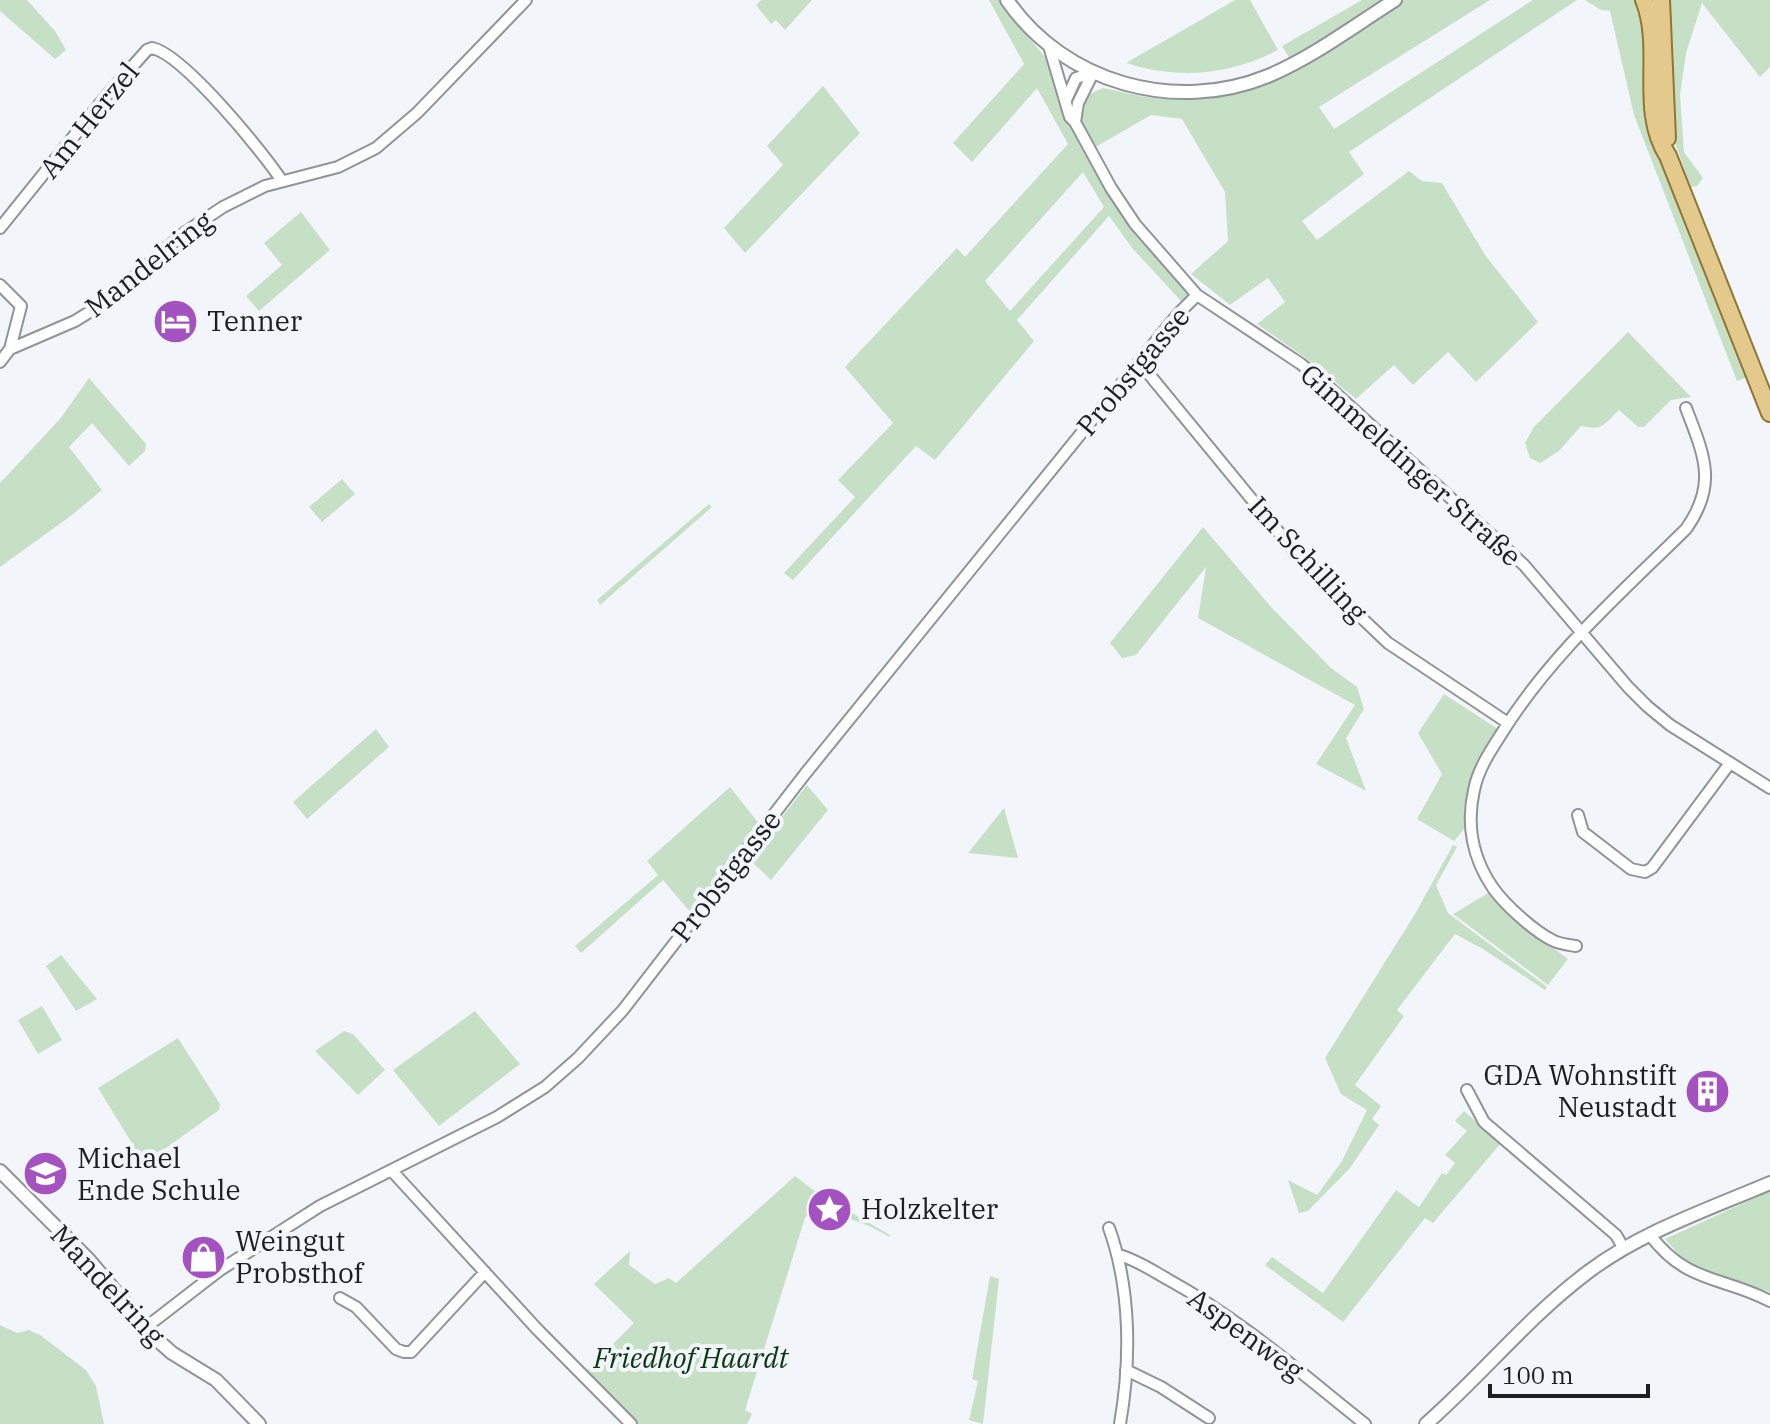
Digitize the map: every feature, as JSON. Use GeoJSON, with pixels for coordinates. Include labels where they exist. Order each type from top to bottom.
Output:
{"type":"FeatureCollection","features":[{"type":"Feature","properties":{"kind":"main road"},"geometry":{"type":"LineString","coordinates":[[1644,0],[1649,22],[1656,129],[1770,413]]}},
{"type":"Feature","properties":{"kind":"main road"},"geometry":{"type":"LineString","coordinates":[[1661,0],[1668,156]]}},
{"type":"Feature","properties":{"kind":"street","name":"Mandelring"},"geometry":{"type":"LineString","coordinates":[[0,362],[10,349],[92,311],[197,223],[245,194],[338,167],[376,148],[417,113],[526,0]]}},
{"type":"Feature","properties":{"kind":"street"},"geometry":{"type":"LineString","coordinates":[[1007,0],[1049,46],[1074,64],[1121,84],[1154,91],[1179,92],[1252,82],[1290,65],[1395,0]]}},
{"type":"Feature","properties":{"kind":"street","name":"Gimmeldinger Straße"},"geometry":{"type":"LineString","coordinates":[[1049,46],[1070,117],[1111,188],[1135,224],[1197,295],[1301,364],[1524,565],[1647,706],[1670,725],[1770,788]]}},
{"type":"Feature","properties":{"kind":"street","name":"Am Herzel"},"geometry":{"type":"LineString","coordinates":[[0,228],[107,95],[152,48],[177,61],[261,152],[282,181]]}},
{"type":"Feature","properties":{"kind":"street"},"geometry":{"type":"LineString","coordinates":[[1066,103],[1076,78],[1093,73]]}},
{"type":"Feature","properties":{"kind":"street"},"geometry":{"type":"LineString","coordinates":[[1075,122],[1078,103],[1093,73]]}},
{"type":"Feature","properties":{"kind":"street"},"geometry":{"type":"LineString","coordinates":[[0,285],[21,306],[10,349]]}},
{"type":"Feature","properties":{"kind":"street","name":"Probstgasse"},"geometry":{"type":"LineString","coordinates":[[145,1328],[252,1249],[337,1196],[510,1110],[559,1076],[597,1039],[623,1010],[805,774],[1178,314],[1197,295]]}},
{"type":"Feature","properties":{"kind":"street","name":"Im Schilling"},"geometry":{"type":"LineString","coordinates":[[1139,362],[1304,563],[1388,643],[1508,723]]}},
{"type":"Feature","properties":{"kind":"street"},"geometry":{"type":"LineString","coordinates":[[1576,946],[1552,940],[1518,915],[1488,880],[1475,852],[1470,817],[1474,790],[1486,759],[1542,674],[1686,529],[1696,515],[1705,488],[1706,466],[1686,408]]}},
{"type":"Feature","properties":{"kind":"street"},"geometry":{"type":"LineString","coordinates":[[1578,815],[1583,832],[1631,869],[1645,872],[1652,868],[1730,763]]}},
{"type":"Feature","properties":{"kind":"street"},"geometry":{"type":"LineString","coordinates":[[1467,1090],[1484,1122],[1616,1235],[1624,1249]]}},
{"type":"Feature","properties":{"kind":"street","name":"Mandelring"},"geometry":{"type":"LineString","coordinates":[[0,1171],[89,1260],[145,1328],[172,1353],[227,1389],[259,1424]]}},
{"type":"Feature","properties":{"kind":"street"},"geometry":{"type":"LineString","coordinates":[[392,1171],[631,1424]]}},
{"type":"Feature","properties":{"kind":"street"},"geometry":{"type":"LineString","coordinates":[[1426,1424],[1538,1313],[1590,1270],[1650,1235],[1770,1183]]}},
{"type":"Feature","properties":{"kind":"street"},"geometry":{"type":"LineString","coordinates":[[1109,1228],[1119,1255],[1125,1317],[1126,1370],[1120,1424]]}},
{"type":"Feature","properties":{"kind":"street"},"geometry":{"type":"LineString","coordinates":[[1650,1235],[1669,1258],[1689,1271],[1770,1301]]}},
{"type":"Feature","properties":{"kind":"street","name":"Aspenweg"},"geometry":{"type":"LineString","coordinates":[[1119,1255],[1182,1287],[1221,1312],[1365,1424]]}},
{"type":"Feature","properties":{"kind":"street"},"geometry":{"type":"LineString","coordinates":[[340,1298],[356,1307],[396,1349],[411,1352],[485,1272]]}},
{"type":"Feature","properties":{"kind":"street"},"geometry":{"type":"LineString","coordinates":[[1126,1370],[1161,1387],[1209,1418]]}},
{"type":"Feature","properties":{"kind":"green space"},"geometry":{"type":"Polygon","coordinates":[[[0,0],[27,0],[55,31],[66,50],[55,59],[0,11],[0,0]]]}},
{"type":"Feature","properties":{"kind":"green space"},"geometry":{"type":"Polygon","coordinates":[[[761,0],[812,0],[785,30],[776,20],[771,24],[756,5],[761,0]]]}},
{"type":"Feature","properties":{"kind":"green space"},"geometry":{"type":"Polygon","coordinates":[[[989,0],[1002,0],[1050,63],[1070,126],[1086,153],[1192,295],[1183,303],[1133,249],[1109,216],[1017,320],[1034,341],[935,460],[916,446],[793,580],[784,573],[855,497],[838,480],[893,423],[845,367],[957,248],[965,257],[1068,144],[1037,88],[972,162],[953,143],[1024,64],[989,0]],[[1083,172],[985,281],[1010,311],[1104,207],[1083,172]]]}},
{"type":"Feature","properties":{"kind":"green space"},"geometry":{"type":"Polygon","coordinates":[[[1235,0],[1250,0],[1278,50],[1241,65],[1204,72],[1165,72],[1126,63],[1235,0]]]}},
{"type":"Feature","properties":{"kind":"green space"},"geometry":{"type":"Polygon","coordinates":[[[1362,0],[1384,0],[1290,59],[1282,46],[1362,0]]]}},
{"type":"Feature","properties":{"kind":"green space"},"geometry":{"type":"Polygon","coordinates":[[[1403,0],[1490,0],[1319,107],[1334,129],[1533,0],[1577,0],[1349,152],[1364,174],[1302,221],[1317,240],[1409,171],[1422,181],[1442,183],[1485,255],[1538,322],[1476,382],[1448,352],[1413,385],[1394,365],[1356,399],[1257,324],[1285,302],[1268,278],[1230,305],[1191,274],[1228,241],[1225,192],[1182,119],[1151,115],[1094,148],[1080,114],[1084,99],[1103,88],[1150,97],[1182,99],[1232,91],[1296,72],[1301,65],[1403,0]]]}},
{"type":"Feature","properties":{"kind":"green space"},"geometry":{"type":"Polygon","coordinates":[[[1585,0],[1640,0],[1652,122],[1748,377],[1737,381],[1634,115],[1610,11],[1601,10],[1585,0]]]}},
{"type":"Feature","properties":{"kind":"green space"},"geometry":{"type":"Polygon","coordinates":[[[1664,0],[1770,0],[1770,67],[1760,77],[1702,3],[1686,53],[1680,95],[1684,152],[1703,178],[1697,186],[1691,187],[1673,138],[1664,0]]]}},
{"type":"Feature","properties":{"kind":"green space"},"geometry":{"type":"Polygon","coordinates":[[[823,86],[860,133],[745,253],[724,228],[783,165],[767,146],[823,86]]]}},
{"type":"Feature","properties":{"kind":"green space"},"geometry":{"type":"Polygon","coordinates":[[[301,212],[330,250],[259,311],[246,296],[282,265],[264,243],[301,212]]]}},
{"type":"Feature","properties":{"kind":"green space"},"geometry":{"type":"Polygon","coordinates":[[[1628,332],[1691,397],[1671,400],[1644,427],[1638,427],[1619,410],[1602,426],[1581,426],[1559,451],[1540,463],[1530,458],[1525,443],[1534,427],[1628,332]]]}},
{"type":"Feature","properties":{"kind":"green space"},"geometry":{"type":"Polygon","coordinates":[[[89,378],[146,444],[145,451],[129,466],[92,423],[69,447],[102,490],[0,567],[0,483],[60,419],[89,378]]]}},
{"type":"Feature","properties":{"kind":"green space"},"geometry":{"type":"Polygon","coordinates":[[[342,479],[355,494],[322,522],[309,507],[342,479]]]}},
{"type":"Feature","properties":{"kind":"green space"},"geometry":{"type":"Polygon","coordinates":[[[709,504],[712,507],[600,605],[597,600],[709,504]]]}},
{"type":"Feature","properties":{"kind":"green space"},"geometry":{"type":"Polygon","coordinates":[[[1203,527],[1272,608],[1331,668],[1357,687],[1364,709],[1346,738],[1366,791],[1316,764],[1355,705],[1198,618],[1206,567],[1136,655],[1122,658],[1110,643],[1203,527]]]}},
{"type":"Feature","properties":{"kind":"green space"},"geometry":{"type":"Polygon","coordinates":[[[1444,694],[1498,729],[1473,776],[1465,812],[1465,828],[1454,841],[1417,819],[1442,774],[1418,733],[1444,694]]]}},
{"type":"Feature","properties":{"kind":"green space"},"geometry":{"type":"Polygon","coordinates":[[[376,729],[389,747],[307,819],[293,802],[376,729]]]}},
{"type":"Feature","properties":{"kind":"green space"},"geometry":{"type":"Polygon","coordinates":[[[807,785],[828,810],[771,880],[749,859],[807,785]]]}},
{"type":"Feature","properties":{"kind":"green space"},"geometry":{"type":"Polygon","coordinates":[[[730,787],[760,825],[691,913],[663,880],[581,953],[575,946],[658,875],[647,861],[730,787]]]}},
{"type":"Feature","properties":{"kind":"green space"},"geometry":{"type":"Polygon","coordinates":[[[1004,808],[1018,858],[968,853],[1004,808]]]}},
{"type":"Feature","properties":{"kind":"green space"},"geometry":{"type":"Polygon","coordinates":[[[1453,845],[1457,847],[1436,885],[1448,913],[1547,987],[1545,990],[1455,934],[1397,1010],[1404,1016],[1355,1085],[1381,1106],[1372,1119],[1379,1125],[1350,1168],[1308,1211],[1299,1213],[1288,1180],[1317,1195],[1342,1161],[1367,1110],[1341,1094],[1325,1058],[1415,914],[1453,845]]]}},
{"type":"Feature","properties":{"kind":"green space"},"geometry":{"type":"Polygon","coordinates":[[[1490,892],[1506,912],[1568,959],[1548,985],[1453,914],[1490,892]]]}},
{"type":"Feature","properties":{"kind":"green space"},"geometry":{"type":"Polygon","coordinates":[[[61,955],[97,999],[76,1011],[46,966],[61,955]]]}},
{"type":"Feature","properties":{"kind":"green space"},"geometry":{"type":"Polygon","coordinates":[[[42,1006],[62,1040],[38,1054],[18,1020],[42,1006]]]}},
{"type":"Feature","properties":{"kind":"green space"},"geometry":{"type":"Polygon","coordinates":[[[475,1011],[520,1064],[439,1126],[393,1070],[475,1011]]]}},
{"type":"Feature","properties":{"kind":"green space"},"geometry":{"type":"Polygon","coordinates":[[[344,1031],[353,1034],[385,1070],[358,1095],[315,1051],[344,1031]]]}},
{"type":"Feature","properties":{"kind":"green space"},"geometry":{"type":"Polygon","coordinates":[[[178,1038],[220,1104],[219,1110],[148,1161],[145,1155],[141,1158],[98,1088],[178,1038]]]}},
{"type":"Feature","properties":{"kind":"green space"},"geometry":{"type":"Polygon","coordinates":[[[1464,1111],[1501,1143],[1433,1223],[1425,1218],[1343,1322],[1265,1265],[1272,1257],[1323,1293],[1396,1190],[1419,1207],[1442,1173],[1446,1175],[1455,1163],[1445,1155],[1467,1131],[1455,1121],[1464,1111]]]}},
{"type":"Feature","properties":{"kind":"green space","name":"Friedhof Haardt"},"geometry":{"type":"Polygon","coordinates":[[[795,1176],[890,1237],[816,1206],[805,1218],[745,1410],[752,1414],[747,1424],[638,1424],[585,1372],[634,1323],[594,1284],[630,1251],[629,1265],[655,1284],[669,1278],[676,1283],[795,1176]]]}},
{"type":"Feature","properties":{"kind":"green space"},"geometry":{"type":"Polygon","coordinates":[[[1770,1191],[1770,1292],[1688,1265],[1665,1239],[1770,1191]]]}},
{"type":"Feature","properties":{"kind":"green space"},"geometry":{"type":"Polygon","coordinates":[[[990,1276],[999,1279],[983,1424],[969,1420],[978,1381],[972,1379],[990,1276]]]}},
{"type":"Feature","properties":{"kind":"green space"},"geometry":{"type":"Polygon","coordinates":[[[0,1325],[17,1333],[29,1330],[40,1335],[86,1370],[96,1386],[104,1424],[0,1424],[0,1325]]]}},
{"type":"Feature","properties":{"kind":"place","name":"Tenner"},"geometry":{"type":"Point","coordinates":[176,321]}},
{"type":"Feature","properties":{"kind":"place","name":"GDA Wohnstift Neustadt"},"geometry":{"type":"Point","coordinates":[1708,1091]}},
{"type":"Feature","properties":{"kind":"place","name":"Michael Ende Schule"},"geometry":{"type":"Point","coordinates":[46,1174]}},
{"type":"Feature","properties":{"kind":"place","name":"Holzkelter"},"geometry":{"type":"Point","coordinates":[830,1209]}},
{"type":"Feature","properties":{"kind":"place","name":"Weingut Probsthof"},"geometry":{"type":"Point","coordinates":[204,1257]}}]}
